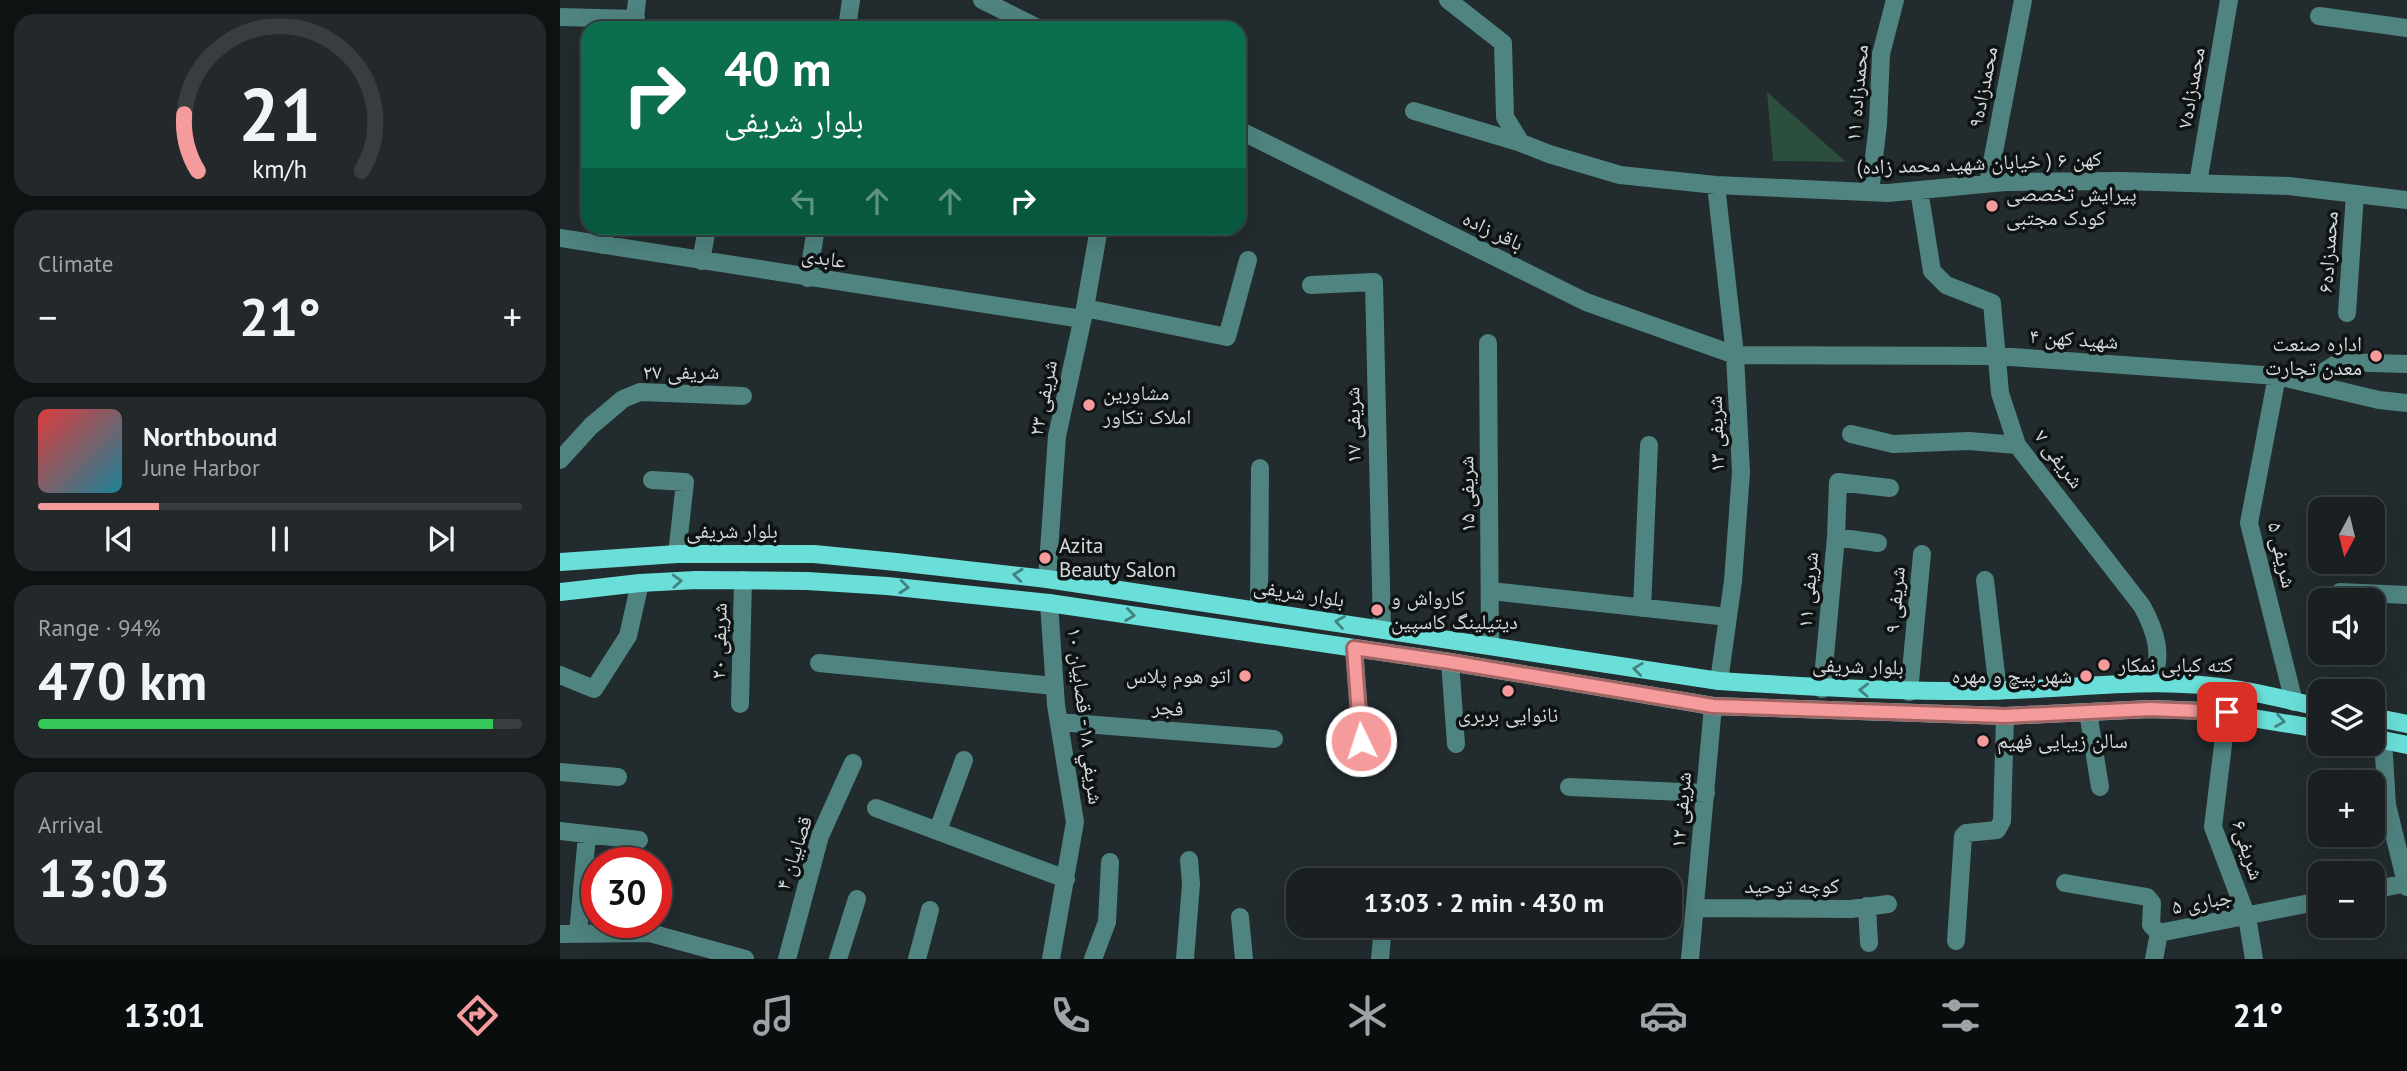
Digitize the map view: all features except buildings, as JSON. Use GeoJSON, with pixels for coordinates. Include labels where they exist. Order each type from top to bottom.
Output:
{"type":"FeatureCollection","features":[{"type":"Feature","properties":{"kind":"main road","name":"بلوار شریفی"},"geometry":{"type":"LineString","coordinates":[[560,562],[677,554],[814,554],[1047,579],[1259,609],[1719,681],[1909,692],[1998,691],[2152,682],[2214,686],[2308,705]]}},
{"type":"Feature","properties":{"kind":"main road"},"geometry":{"type":"LineString","coordinates":[[1047,579],[1049,603]]}},
{"type":"Feature","properties":{"kind":"main road"},"geometry":{"type":"LineString","coordinates":[[560,592],[640,583],[743,580],[887,586],[1049,603],[1450,662],[1713,706],[2005,716],[2150,709],[2227,712],[2308,727]]}},
{"type":"Feature","properties":{"kind":"main road"},"geometry":{"type":"LineString","coordinates":[[1940,691],[1940,715]]}},
{"type":"Feature","properties":{"kind":"main road"},"geometry":{"type":"LineString","coordinates":[[2385,719],[2407,724]]}},
{"type":"Feature","properties":{"kind":"main road"},"geometry":{"type":"LineString","coordinates":[[2385,740],[2407,745]]}},
{"type":"Feature","properties":{"kind":"street"},"geometry":{"type":"LineString","coordinates":[[635,21],[637,0]]}},
{"type":"Feature","properties":{"kind":"street"},"geometry":{"type":"LineString","coordinates":[[848,21],[851,0]]}},
{"type":"Feature","properties":{"kind":"street"},"geometry":{"type":"LineString","coordinates":[[982,0],[1024,21]]}},
{"type":"Feature","properties":{"kind":"street","name":"محمدزاده ۱۱"},"geometry":{"type":"LineString","coordinates":[[1870,192],[1878,124],[1881,54],[1895,0]]}},
{"type":"Feature","properties":{"kind":"street","name":"محمدزاده۹"},"geometry":{"type":"LineString","coordinates":[[1988,183],[2023,0]]}},
{"type":"Feature","properties":{"kind":"street","name":"محمدزاده۷"},"geometry":{"type":"LineString","coordinates":[[2198,183],[2229,0]]}},
{"type":"Feature","properties":{"kind":"street"},"geometry":{"type":"LineString","coordinates":[[1454,1],[1503,43],[1506,117],[1521,143]]}},
{"type":"Feature","properties":{"kind":"street"},"geometry":{"type":"LineString","coordinates":[[2319,16],[2407,28]]}},
{"type":"Feature","properties":{"kind":"street"},"geometry":{"type":"LineString","coordinates":[[560,17],[610,21]]}},
{"type":"Feature","properties":{"kind":"street","name":"کهن ۶ ( خیابان شهید محمد زاده)"},"geometry":{"type":"LineString","coordinates":[[1414,111],[1620,175],[1716,185],[1870,192],[1988,183],[2108,181],[2289,186],[2407,200]]}},
{"type":"Feature","properties":{"kind":"street","name":"باقر زاده"},"geometry":{"type":"LineString","coordinates":[[1246,133],[1586,302],[1735,355]]}},
{"type":"Feature","properties":{"kind":"street","name":"شریفی ۱۳"},"geometry":{"type":"LineString","coordinates":[[1716,185],[1735,355],[1741,472],[1728,617],[1719,681]]}},
{"type":"Feature","properties":{"kind":"street","name":"شریفی ۷"},"geometry":{"type":"LineString","coordinates":[[1919,190],[1932,271],[1947,285],[1992,303],[2000,393],[2017,445],[2142,606],[2155,630],[2159,653],[2158,668],[2152,682]]}},
{"type":"Feature","properties":{"kind":"street","name":"محمدزاده۶"},"geometry":{"type":"LineString","coordinates":[[2347,313],[2355,194]]}},
{"type":"Feature","properties":{"kind":"street"},"geometry":{"type":"LineString","coordinates":[[701,261],[706,235]]}},
{"type":"Feature","properties":{"kind":"street"},"geometry":{"type":"LineString","coordinates":[[808,278],[815,235]]}},
{"type":"Feature","properties":{"kind":"street","name":"شریفی ۲۳"},"geometry":{"type":"LineString","coordinates":[[1047,579],[1057,436],[1098,235]]}},
{"type":"Feature","properties":{"kind":"street","name":"عابدی"},"geometry":{"type":"LineString","coordinates":[[560,238],[604,236],[701,261],[808,278],[1083,314],[1227,337],[1248,260]]}},
{"type":"Feature","properties":{"kind":"street","name":"شریفی ۱۷"},"geometry":{"type":"LineString","coordinates":[[1311,285],[1374,282],[1382,629]]}},
{"type":"Feature","properties":{"kind":"street","name":"شریفی ۱۵"},"geometry":{"type":"LineString","coordinates":[[1488,343],[1490,645]]}},
{"type":"Feature","properties":{"kind":"street","name":"شهید کهن ۴"},"geometry":{"type":"LineString","coordinates":[[1735,355],[1997,356],[2277,376],[2379,400],[2407,403]]}},
{"type":"Feature","properties":{"kind":"street"},"geometry":{"type":"LineString","coordinates":[[2306,383],[2339,362],[2407,364]]}},
{"type":"Feature","properties":{"kind":"street","name":"شریفی ۵"},"geometry":{"type":"LineString","coordinates":[[2277,376],[2249,523],[2294,702]]}},
{"type":"Feature","properties":{"kind":"street","name":"شریفی ۲۷"},"geometry":{"type":"LineString","coordinates":[[560,460],[591,426],[623,399],[640,391],[743,396]]}},
{"type":"Feature","properties":{"kind":"street"},"geometry":{"type":"LineString","coordinates":[[1851,434],[1892,444],[1969,441],[2017,445]]}},
{"type":"Feature","properties":{"kind":"street"},"geometry":{"type":"LineString","coordinates":[[1642,608],[1649,445]]}},
{"type":"Feature","properties":{"kind":"street"},"geometry":{"type":"LineString","coordinates":[[1259,609],[1260,468]]}},
{"type":"Feature","properties":{"kind":"street"},"geometry":{"type":"LineString","coordinates":[[652,480],[685,482],[677,554]]}},
{"type":"Feature","properties":{"kind":"street"},"geometry":{"type":"LineString","coordinates":[[1836,537],[1838,482],[1889,488]]}},
{"type":"Feature","properties":{"kind":"street","name":"شریفی ۱۱"},"geometry":{"type":"LineString","coordinates":[[1822,689],[1836,537],[1878,543]]}},
{"type":"Feature","properties":{"kind":"street","name":"شریفی ۹"},"geometry":{"type":"LineString","coordinates":[[1909,692],[1922,554]]}},
{"type":"Feature","properties":{"kind":"street","name":"شریفی ۲۰"},"geometry":{"type":"LineString","coordinates":[[740,704],[743,580]]}},
{"type":"Feature","properties":{"kind":"street"},"geometry":{"type":"LineString","coordinates":[[1984,580],[1998,691]]}},
{"type":"Feature","properties":{"kind":"street"},"geometry":{"type":"LineString","coordinates":[[561,677],[594,689],[628,636],[640,583]]}},
{"type":"Feature","properties":{"kind":"street"},"geometry":{"type":"LineString","coordinates":[[1491,591],[1728,617]]}},
{"type":"Feature","properties":{"kind":"street"},"geometry":{"type":"LineString","coordinates":[[2385,594],[2407,595]]}},
{"type":"Feature","properties":{"kind":"street","name":"شريفي ۱۸ - قصابیان ۱۰"},"geometry":{"type":"LineString","coordinates":[[1049,603],[1059,722],[1075,822],[1051,959]]}},
{"type":"Feature","properties":{"kind":"street"},"geometry":{"type":"LineString","coordinates":[[1354,648],[1363,765]]}},
{"type":"Feature","properties":{"kind":"street"},"geometry":{"type":"LineString","coordinates":[[1450,662],[1456,744]]}},
{"type":"Feature","properties":{"kind":"street"},"geometry":{"type":"LineString","coordinates":[[819,663],[1055,687]]}},
{"type":"Feature","properties":{"kind":"street","name":"شریفی ۱۲"},"geometry":{"type":"LineString","coordinates":[[1690,959],[1713,706]]}},
{"type":"Feature","properties":{"kind":"street"},"geometry":{"type":"LineString","coordinates":[[2088,712],[2099,786]]}},
{"type":"Feature","properties":{"kind":"street","name":"شریفی۶"},"geometry":{"type":"LineString","coordinates":[[2227,712],[2213,827],[2247,917],[2254,959]]}},
{"type":"Feature","properties":{"kind":"street"},"geometry":{"type":"LineString","coordinates":[[1956,941],[1963,836],[1966,833],[1997,830],[2003,821],[2005,716]]}},
{"type":"Feature","properties":{"kind":"street","name":"فجر"},"geometry":{"type":"LineString","coordinates":[[1059,722],[1274,739]]}},
{"type":"Feature","properties":{"kind":"street"},"geometry":{"type":"LineString","coordinates":[[2380,756],[2387,805],[2407,885],[2385,888]]}},
{"type":"Feature","properties":{"kind":"street"},"geometry":{"type":"LineString","coordinates":[[938,830],[964,760]]}},
{"type":"Feature","properties":{"kind":"street","name":"قصابیان ۴"},"geometry":{"type":"LineString","coordinates":[[787,959],[820,836],[853,764]]}},
{"type":"Feature","properties":{"kind":"street"},"geometry":{"type":"LineString","coordinates":[[560,772],[618,777]]}},
{"type":"Feature","properties":{"kind":"street"},"geometry":{"type":"LineString","coordinates":[[1569,787],[1706,793]]}},
{"type":"Feature","properties":{"kind":"street"},"geometry":{"type":"LineString","coordinates":[[876,808],[1066,879]]}},
{"type":"Feature","properties":{"kind":"street"},"geometry":{"type":"LineString","coordinates":[[560,831],[639,840]]}},
{"type":"Feature","properties":{"kind":"street"},"geometry":{"type":"LineString","coordinates":[[587,835],[569,934],[650,933],[745,959]]}},
{"type":"Feature","properties":{"kind":"street"},"geometry":{"type":"LineString","coordinates":[[1185,959],[1191,884],[1189,860]]}},
{"type":"Feature","properties":{"kind":"street"},"geometry":{"type":"LineString","coordinates":[[1093,959],[1107,922],[1110,862]]}},
{"type":"Feature","properties":{"kind":"street"},"geometry":{"type":"LineString","coordinates":[[2065,883],[2147,897],[2152,903],[2151,925],[2159,933]]}},
{"type":"Feature","properties":{"kind":"street"},"geometry":{"type":"LineString","coordinates":[[838,959],[857,899]]}},
{"type":"Feature","properties":{"kind":"street","name":"کوچه توحید"},"geometry":{"type":"LineString","coordinates":[[1696,908],[1851,909],[1888,904]]}},
{"type":"Feature","properties":{"kind":"street","name":"جباری ۵"},"geometry":{"type":"LineString","coordinates":[[2154,959],[2159,933],[2308,904]]}},
{"type":"Feature","properties":{"kind":"street"},"geometry":{"type":"LineString","coordinates":[[1867,906],[1869,943]]}},
{"type":"Feature","properties":{"kind":"street"},"geometry":{"type":"LineString","coordinates":[[917,959],[930,910]]}},
{"type":"Feature","properties":{"kind":"street"},"geometry":{"type":"LineString","coordinates":[[1240,916],[1244,959]]}},
{"type":"Feature","properties":{"kind":"street"},"geometry":{"type":"LineString","coordinates":[[1380,959],[1382,938]]}},
{"type":"Feature","properties":{"kind":"green space"},"geometry":{"type":"Polygon","coordinates":[[[1767,92],[1846,162],[1773,161],[1767,92]]]}},
{"type":"Feature","properties":{"kind":"place","name":"پیرایش تخصصی کودک مجتبی"},"geometry":{"type":"Point","coordinates":[1992,206]}},
{"type":"Feature","properties":{"kind":"place","name":"اداره صنعت معدن تجارت"},"geometry":{"type":"Point","coordinates":[2376,356]}},
{"type":"Feature","properties":{"kind":"place","name":"مشاورین املاک تکاور"},"geometry":{"type":"Point","coordinates":[1089,405]}},
{"type":"Feature","properties":{"kind":"place","name":"Azita Beauty Salon"},"geometry":{"type":"Point","coordinates":[1045,558]}},
{"type":"Feature","properties":{"kind":"place","name":"کارواش و دیتیلینگ کاسپین"},"geometry":{"type":"Point","coordinates":[1377,610]}},
{"type":"Feature","properties":{"kind":"place","name":"کته کبابی نمکار"},"geometry":{"type":"Point","coordinates":[2104,665]}},
{"type":"Feature","properties":{"kind":"place","name":"اتو هوم پلاس"},"geometry":{"type":"Point","coordinates":[1245,676]}},
{"type":"Feature","properties":{"kind":"place","name":"شهر پیچ و مهره"},"geometry":{"type":"Point","coordinates":[2086,676]}},
{"type":"Feature","properties":{"kind":"place","name":"نانوایی بربری"},"geometry":{"type":"Point","coordinates":[1508,691]}},
{"type":"Feature","properties":{"kind":"place","name":"سالن زیبایی فهیم"},"geometry":{"type":"Point","coordinates":[1983,741]}},
{"type":"Feature","properties":{"kind":"route"},"geometry":{"type":"LineString","coordinates":[[1361,741],[1354,648],[1713,706],[2005,716],[2150,709],[2227,712]]}}]}
